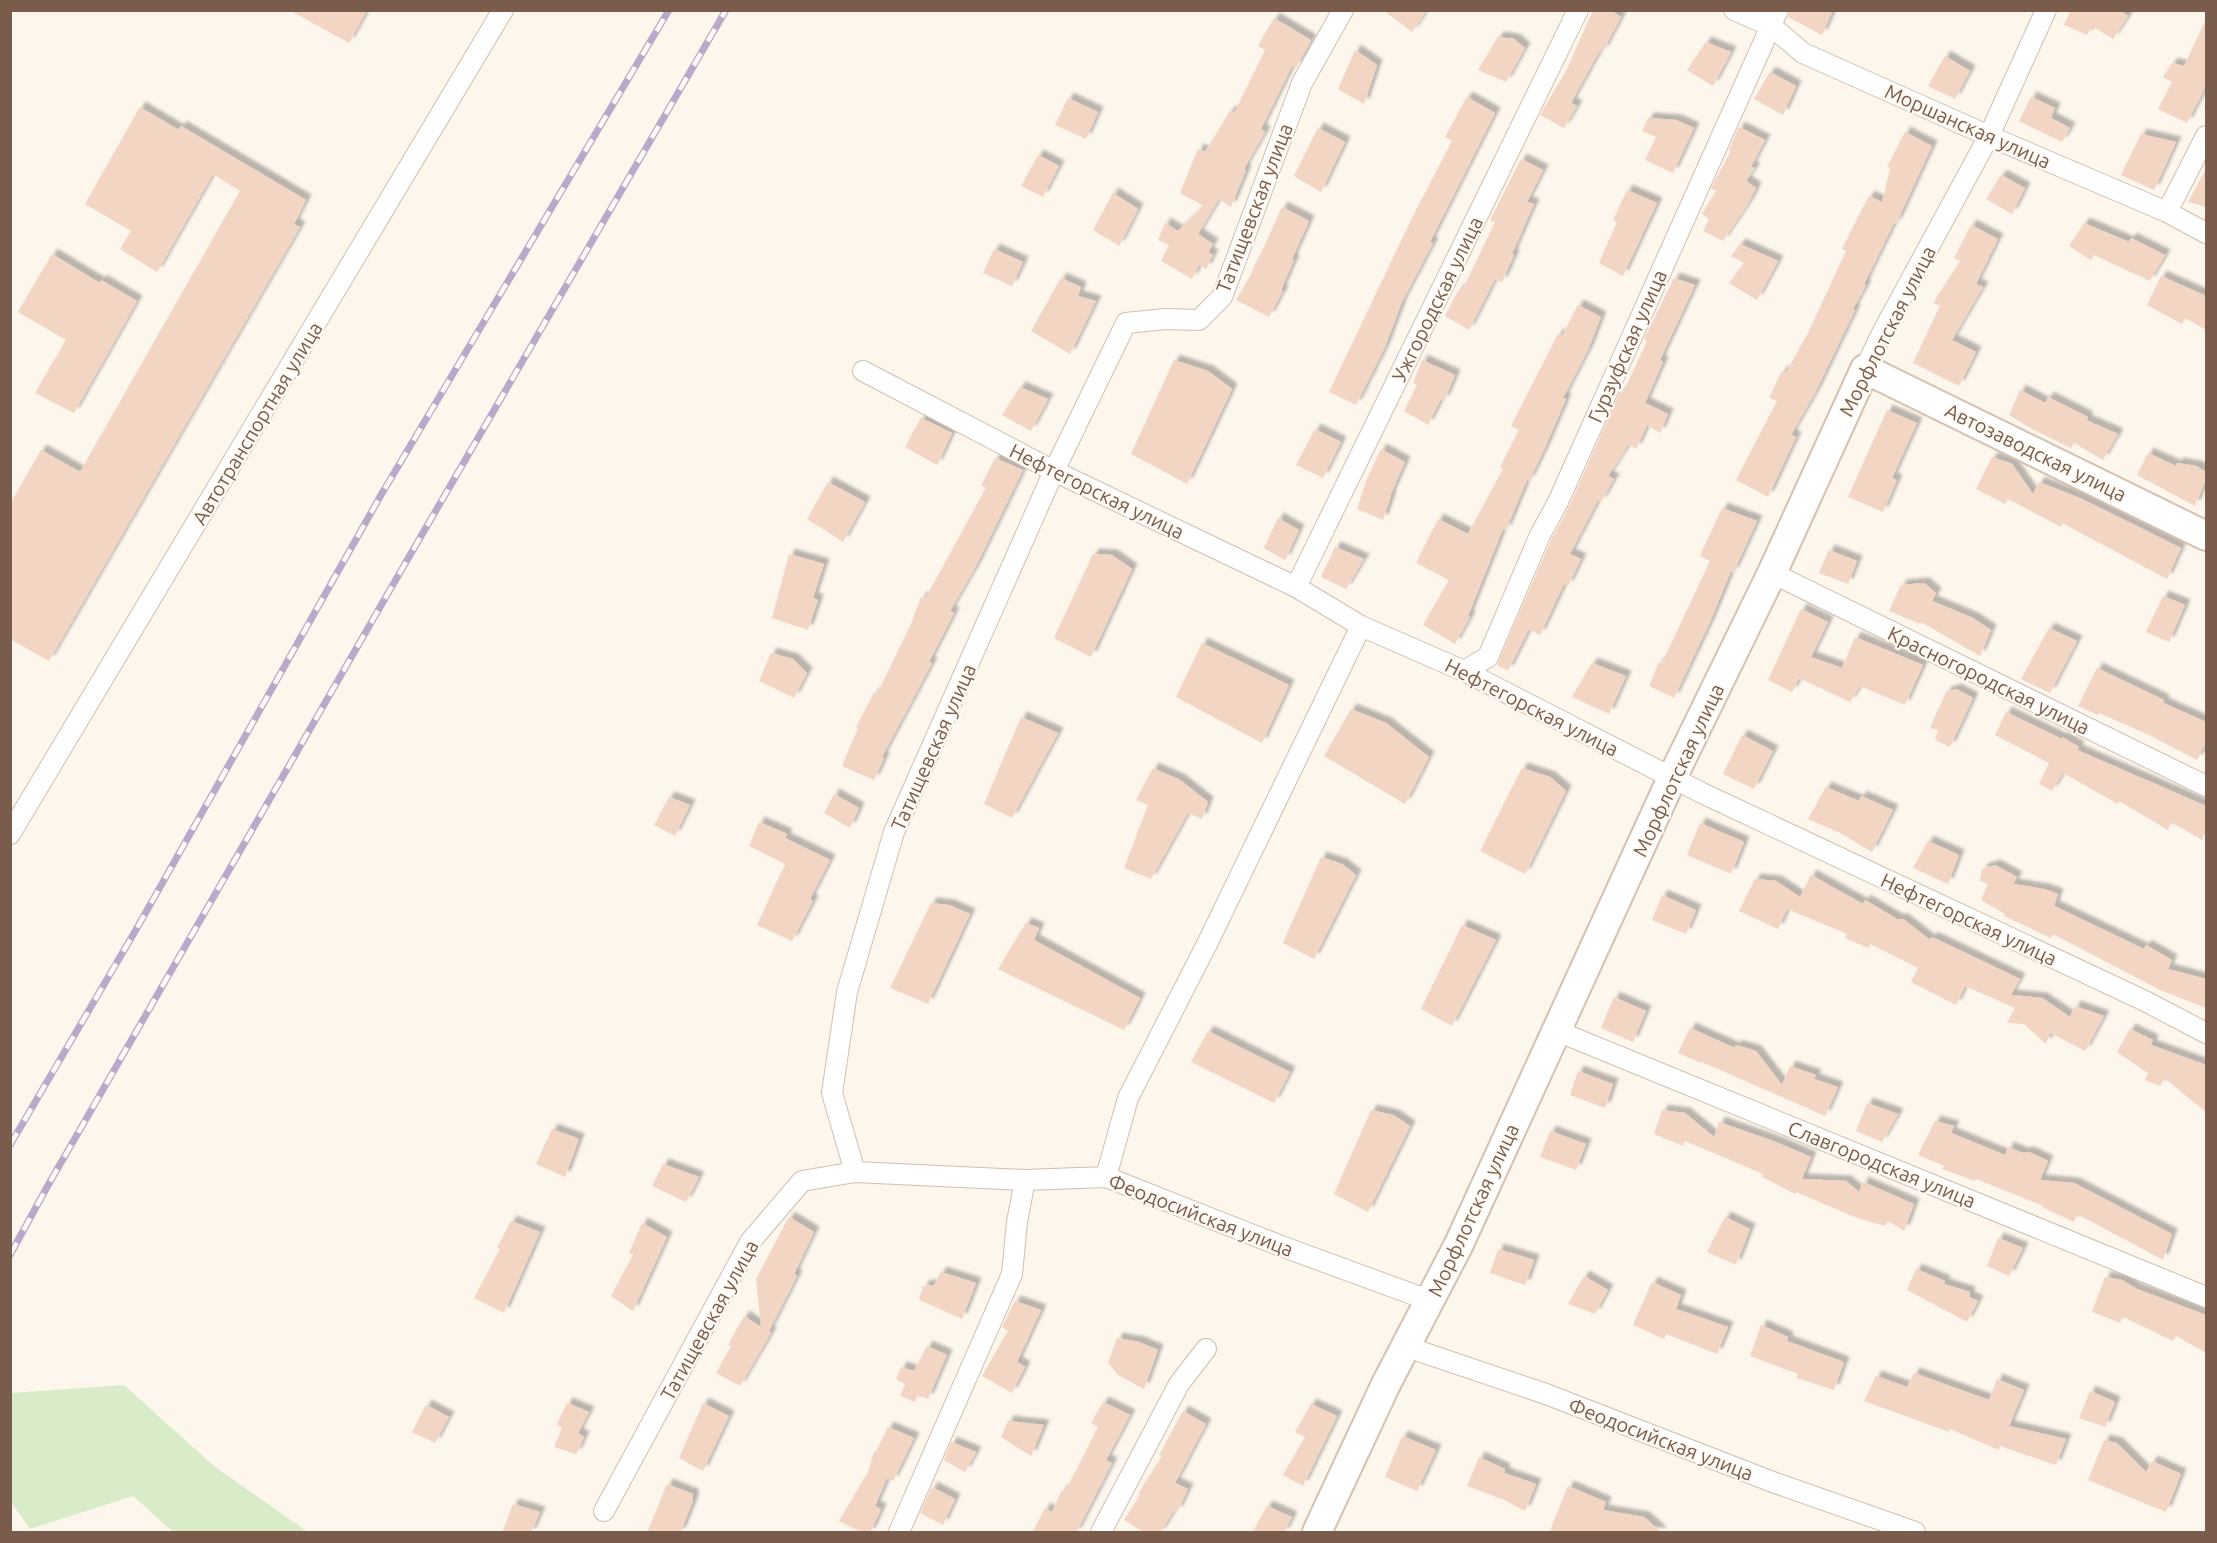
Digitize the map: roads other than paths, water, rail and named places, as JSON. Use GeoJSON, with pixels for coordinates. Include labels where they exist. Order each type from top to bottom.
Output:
{"type":"FeatureCollection","features":[{"type":"Feature","properties":{"kind":"street","name":"Автотранспортная улица"},"geometry":{"type":"LineString","coordinates":[[10,834],[503,10]]}},
{"type":"Feature","properties":{"kind":"street","name":"Татищевская улица"},"geometry":{"type":"LineString","coordinates":[[604,1511],[750,1242],[802,1180],[855,1172],[832,1093],[847,992],[894,832],[1054,471],[1126,323],[1165,319],[1199,320],[1222,297],[1302,83],[1343,10]]}},
{"type":"Feature","properties":{"kind":"street","name":"Ужгородская улица"},"geometry":{"type":"LineString","coordinates":[[1296,587],[1578,10]]}},
{"type":"Feature","properties":{"kind":"street","name":"Моршанская улица"},"geometry":{"type":"LineString","coordinates":[[1734,10],[1775,18],[1803,53],[2167,212],[2206,233]]}},
{"type":"Feature","properties":{"kind":"street","name":"Морфлотская улица"},"geometry":{"type":"LineString","coordinates":[[1317,1533],[1386,1384],[1431,1301],[1672,778],[1772,573],[1882,333],[1989,136],[2046,10]]}},
{"type":"Feature","properties":{"kind":"street","name":"Гурзуфская улица"},"geometry":{"type":"LineString","coordinates":[[1464,671],[1488,657],[1540,535],[1558,502],[1775,18]]}},
{"type":"Feature","properties":{"kind":"street"},"geometry":{"type":"LineString","coordinates":[[2167,212],[2206,136]]}},
{"type":"Feature","properties":{"kind":"street","name":"Автозаводская улица"},"geometry":{"type":"LineString","coordinates":[[1865,369],[2206,536]]}},
{"type":"Feature","properties":{"kind":"street","name":"Нефтегорская улица"},"geometry":{"type":"LineString","coordinates":[[862,371],[1054,471],[1296,587],[1361,626],[1464,671],[1672,778],[2145,1001],[2206,1033]]}},
{"type":"Feature","properties":{"kind":"street","name":"Красногородская улица"},"geometry":{"type":"LineString","coordinates":[[1772,573],[2206,786]]}},
{"type":"Feature","properties":{"kind":"street"},"geometry":{"type":"LineString","coordinates":[[1106,1177],[1128,1098],[1207,944],[1361,626]]}},
{"type":"Feature","properties":{"kind":"street","name":"Славгородская улица"},"geometry":{"type":"LineString","coordinates":[[1557,1031],[2206,1297]]}},
{"type":"Feature","properties":{"kind":"street","name":"Феодосийская улица"},"geometry":{"type":"LineString","coordinates":[[855,1172],[1025,1180],[1106,1177],[1281,1246],[1431,1301]]}},
{"type":"Feature","properties":{"kind":"street"},"geometry":{"type":"LineString","coordinates":[[899,1533],[1012,1274],[1017,1222],[1025,1180]]}},
{"type":"Feature","properties":{"kind":"street","name":"Феодосийская улица"},"geometry":{"type":"LineString","coordinates":[[1407,1347],[1546,1394],[1770,1481],[1915,1533]]}},
{"type":"Feature","properties":{"kind":"street"},"geometry":{"type":"LineString","coordinates":[[1101,1533],[1179,1384],[1206,1349]]}},
{"type":"Feature","properties":{"kind":"railway"},"geometry":{"type":"LineString","coordinates":[[10,1145],[137,928],[381,495],[669,10]]}},
{"type":"Feature","properties":{"kind":"railway"},"geometry":{"type":"LineString","coordinates":[[10,1255],[391,588],[726,10]]}}]}
